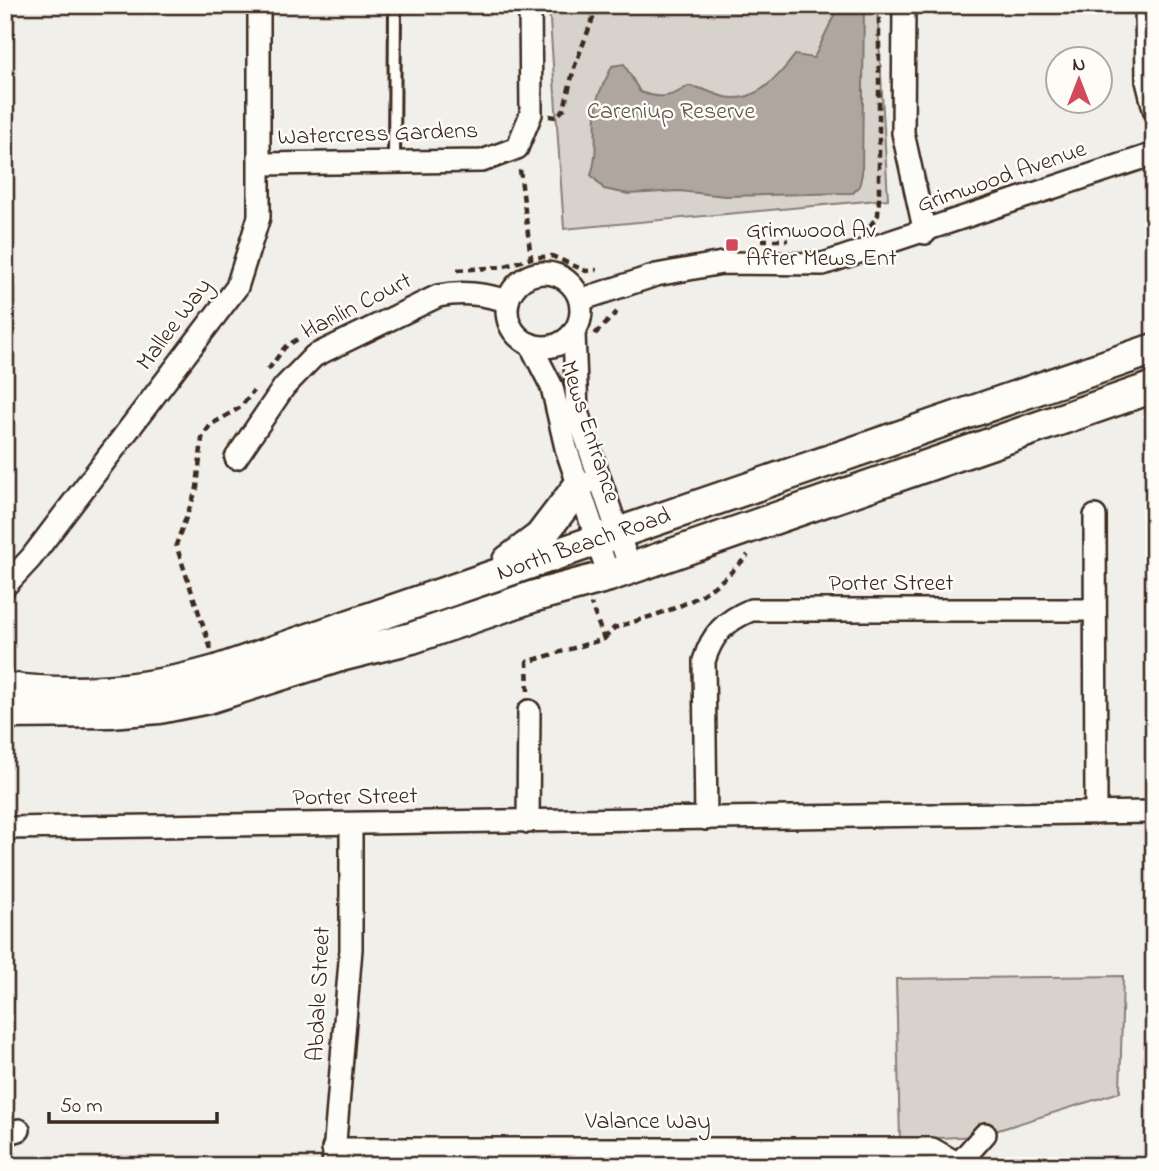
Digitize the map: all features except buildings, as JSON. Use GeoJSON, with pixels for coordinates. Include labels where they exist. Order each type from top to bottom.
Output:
{"type":"FeatureCollection","features":[{"type":"Feature","properties":{"kind":"main road","name":"North Beach Road"},"geometry":{"type":"LineString","coordinates":[[5,688],[38,693],[131,690],[169,684],[239,664],[607,535],[1154,349]]}},
{"type":"Feature","properties":{"kind":"main road","name":"North Beach Road"},"geometry":{"type":"LineString","coordinates":[[5,713],[110,712],[159,708],[208,698],[340,656],[412,638],[535,596],[609,580],[1152,389]]}},
{"type":"Feature","properties":{"kind":"main road"},"geometry":{"type":"LineString","coordinates":[[482,579],[540,537],[579,486]]}},
{"type":"Feature","properties":{"kind":"street","name":"Mallee Way"},"geometry":{"type":"LineString","coordinates":[[5,586],[31,558],[237,287],[259,217],[259,5]]}},
{"type":"Feature","properties":{"kind":"street"},"geometry":{"type":"LineString","coordinates":[[517,148],[531,114],[530,5]]}},
{"type":"Feature","properties":{"kind":"street"},"geometry":{"type":"LineString","coordinates":[[904,5],[903,133],[925,233]]}},
{"type":"Feature","properties":{"kind":"street"},"geometry":{"type":"LineString","coordinates":[[1146,5],[1147,81],[1154,109]]}},
{"type":"Feature","properties":{"kind":"street","name":"Watercress Gardens"},"geometry":{"type":"LineString","coordinates":[[261,164],[482,161],[517,148]]}},
{"type":"Feature","properties":{"kind":"street","name":"Grimwood Avenue"},"geometry":{"type":"LineString","coordinates":[[580,300],[656,275],[722,263],[822,264],[925,233],[1154,154]]}},
{"type":"Feature","properties":{"kind":"street"},"geometry":{"type":"LineString","coordinates":[[543,272],[566,280],[580,300],[583,335],[554,346],[530,344],[513,331],[509,322],[508,301],[521,281],[543,272]]}},
{"type":"Feature","properties":{"kind":"street","name":"Hanlin Court"},"geometry":{"type":"LineString","coordinates":[[236,458],[284,387],[314,356],[438,296],[457,292],[481,294],[508,301]]}},
{"type":"Feature","properties":{"kind":"street","name":"Mews Entrance"},"geometry":{"type":"LineString","coordinates":[[583,335],[577,412],[607,535],[609,580]]}},
{"type":"Feature","properties":{"kind":"street","name":"Mews Entrance"},"geometry":{"type":"LineString","coordinates":[[530,344],[552,387],[579,486],[607,535]]}},
{"type":"Feature","properties":{"kind":"street"},"geometry":{"type":"LineString","coordinates":[[1095,516],[1096,813]]}},
{"type":"Feature","properties":{"kind":"street","name":"Porter Street"},"geometry":{"type":"LineString","coordinates":[[706,819],[704,661],[710,640],[731,619],[751,610],[1094,610]]}},
{"type":"Feature","properties":{"kind":"street"},"geometry":{"type":"LineString","coordinates":[[528,822],[529,711]]}},
{"type":"Feature","properties":{"kind":"street","name":"Porter Street"},"geometry":{"type":"LineString","coordinates":[[5,828],[1154,812]]}},
{"type":"Feature","properties":{"kind":"street","name":"Abdale Street"},"geometry":{"type":"LineString","coordinates":[[333,1158],[351,950],[351,825]]}},
{"type":"Feature","properties":{"kind":"street","name":"Valance Way"},"geometry":{"type":"LineString","coordinates":[[333,1158],[646,1157],[932,1149],[961,1164],[985,1134]]}},
{"type":"Feature","properties":{"kind":"lane"},"geometry":{"type":"LineString","coordinates":[[394,162],[395,5]]}},
{"type":"Feature","properties":{"kind":"path"},"geometry":{"type":"LineString","coordinates":[[531,114],[556,117],[564,110],[574,68],[598,5]]}},
{"type":"Feature","properties":{"kind":"path"},"geometry":{"type":"LineString","coordinates":[[860,232],[869,228],[878,215],[879,5]]}},
{"type":"Feature","properties":{"kind":"path"},"geometry":{"type":"LineString","coordinates":[[517,148],[531,258],[552,256],[586,271],[617,267],[621,287],[618,312],[583,335]]}},
{"type":"Feature","properties":{"kind":"path"},"geometry":{"type":"LineString","coordinates":[[750,240],[800,241]]}},
{"type":"Feature","properties":{"kind":"path"},"geometry":{"type":"LineString","coordinates":[[529,711],[527,662],[604,639],[614,628],[704,596],[729,576],[755,547]]}},
{"type":"Feature","properties":{"kind":"path"},"geometry":{"type":"LineString","coordinates":[[604,639],[609,580]]}},
{"type":"Feature","properties":{"kind":"green space","name":"Careniup Reserve"},"geometry":{"type":"Polygon","coordinates":[[[549,5],[877,5],[888,199],[564,229],[549,5]]]}},
{"type":"Feature","properties":{"kind":"green space"},"geometry":{"type":"Polygon","coordinates":[[[1123,976],[1120,1092],[979,1136],[900,1140],[896,979],[1123,976]]]}},
{"type":"Feature","properties":{"kind":"shaded area"},"geometry":{"type":"Polygon","coordinates":[[[839,5],[864,5],[862,174],[859,187],[853,193],[725,196],[679,191],[628,194],[604,189],[591,175],[595,156],[598,97],[612,66],[624,64],[640,92],[647,94],[670,95],[688,86],[721,96],[744,97],[773,81],[795,55],[814,58],[839,5]]]}},
{"type":"Feature","properties":{"kind":"place","name":"Grimwood Av After Mews Ent"},"geometry":{"type":"Point","coordinates":[732,245]}}]}
